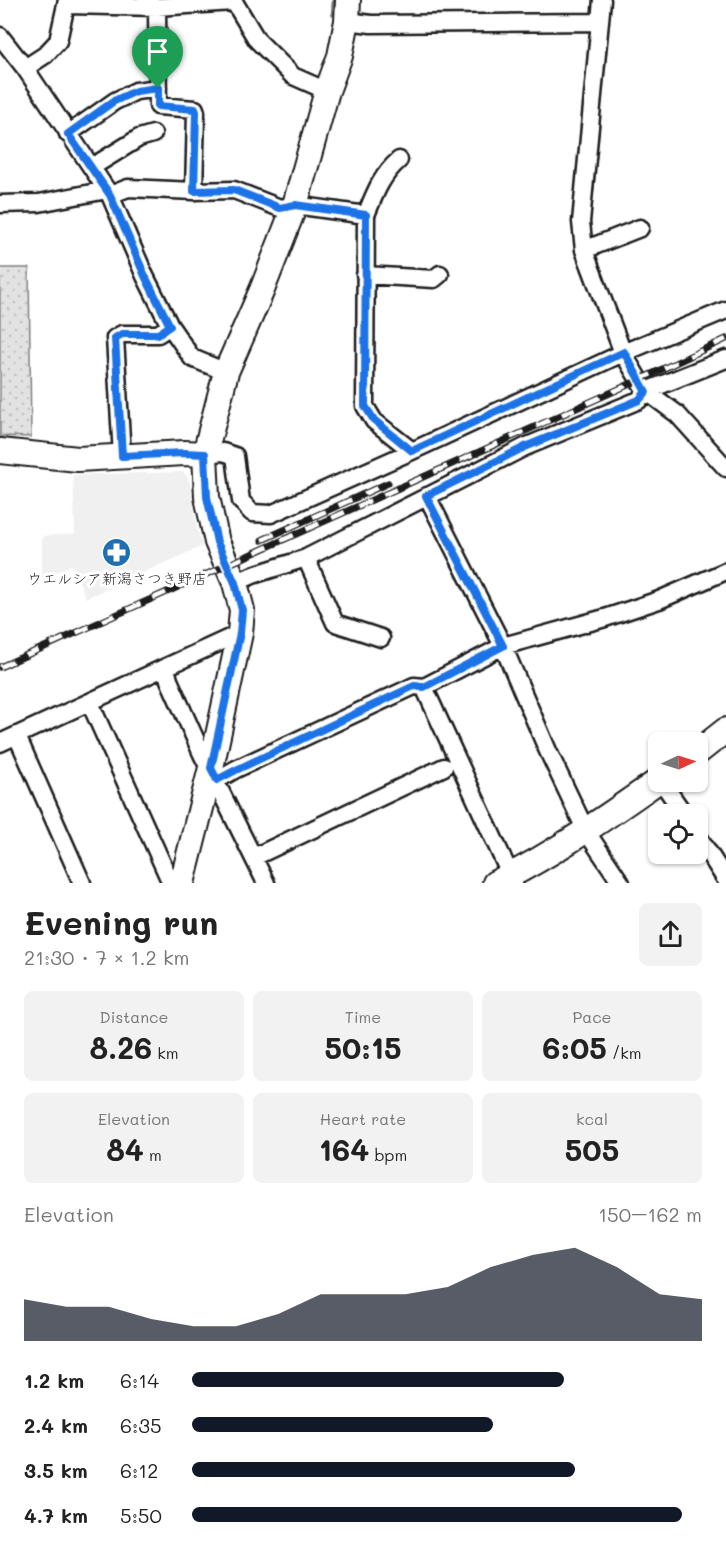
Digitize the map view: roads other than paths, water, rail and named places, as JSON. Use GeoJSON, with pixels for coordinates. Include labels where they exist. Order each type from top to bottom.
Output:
{"type":"FeatureCollection","features":[{"type":"Feature","properties":{"kind":"street"},"geometry":{"type":"LineString","coordinates":[[602,0],[581,222],[584,250],[624,352],[646,392],[677,414],[726,468]]}},
{"type":"Feature","properties":{"kind":"street"},"geometry":{"type":"LineString","coordinates":[[25,68],[45,55],[58,41],[67,2],[157,7],[233,1],[257,40],[293,76],[327,91]]}},
{"type":"Feature","properties":{"kind":"street"},"geometry":{"type":"LineString","coordinates":[[157,7],[158,106],[195,109],[194,191]]}},
{"type":"Feature","properties":{"kind":"street"},"geometry":{"type":"LineString","coordinates":[[182,883],[214,774],[240,633],[242,610],[235,583],[217,542],[207,497],[205,454],[226,372],[262,291],[295,205],[327,91],[340,56],[348,11],[371,24],[599,22]]}},
{"type":"Feature","properties":{"kind":"street"},"geometry":{"type":"LineString","coordinates":[[0,36],[25,68],[109,192],[145,276],[170,326],[192,358],[226,372]]}},
{"type":"Feature","properties":{"kind":"street"},"geometry":{"type":"LineString","coordinates":[[68,134],[114,101],[136,91],[158,88]]}},
{"type":"Feature","properties":{"kind":"street"},"geometry":{"type":"LineString","coordinates":[[92,167],[140,138],[153,134]]}},
{"type":"Feature","properties":{"kind":"street"},"geometry":{"type":"LineString","coordinates":[[399,160],[388,170],[378,185],[366,215],[365,406],[374,420],[412,451]]}},
{"type":"Feature","properties":{"kind":"street"},"geometry":{"type":"LineString","coordinates":[[0,204],[39,203],[128,188],[234,190],[280,208],[295,205],[366,215]]}},
{"type":"Feature","properties":{"kind":"street"},"geometry":{"type":"LineString","coordinates":[[584,250],[640,228]]}},
{"type":"Feature","properties":{"kind":"street"},"geometry":{"type":"LineString","coordinates":[[365,275],[434,279],[440,274]]}},
{"type":"Feature","properties":{"kind":"street"},"geometry":{"type":"LineString","coordinates":[[0,451],[78,459],[223,452],[235,456],[241,501],[252,513],[271,514],[624,352],[726,310]]}},
{"type":"Feature","properties":{"kind":"street"},"geometry":{"type":"LineString","coordinates":[[122,456],[115,338],[122,334],[158,334],[170,326]]}},
{"type":"Feature","properties":{"kind":"street"},"geometry":{"type":"LineString","coordinates":[[235,583],[306,558],[525,447],[639,400],[646,392],[726,358]]}},
{"type":"Feature","properties":{"kind":"street"},"geometry":{"type":"LineString","coordinates":[[426,496],[503,646],[548,751],[586,831],[621,883]]}},
{"type":"Feature","properties":{"kind":"street"},"geometry":{"type":"LineString","coordinates":[[306,558],[335,622],[381,638]]}},
{"type":"Feature","properties":{"kind":"street"},"geometry":{"type":"LineString","coordinates":[[214,774],[236,770],[414,686],[424,687],[503,646],[605,618],[659,600],[726,571]]}},
{"type":"Feature","properties":{"kind":"street"},"geometry":{"type":"LineString","coordinates":[[0,743],[240,633]]}},
{"type":"Feature","properties":{"kind":"street"},"geometry":{"type":"LineString","coordinates":[[166,668],[169,680],[202,754],[267,883]]}},
{"type":"Feature","properties":{"kind":"street"},"geometry":{"type":"LineString","coordinates":[[424,687],[506,881],[648,789]]}},
{"type":"Feature","properties":{"kind":"street"},"geometry":{"type":"LineString","coordinates":[[90,703],[171,883]]}},
{"type":"Feature","properties":{"kind":"street"},"geometry":{"type":"LineString","coordinates":[[708,744],[726,730]]}},
{"type":"Feature","properties":{"kind":"street"},"geometry":{"type":"LineString","coordinates":[[17,736],[82,883]]}},
{"type":"Feature","properties":{"kind":"street"},"geometry":{"type":"LineString","coordinates":[[254,857],[444,767]]}},
{"type":"Feature","properties":{"kind":"street"},"geometry":{"type":"LineString","coordinates":[[708,852],[726,880]]}},
{"type":"Feature","properties":{"kind":"waterway"},"geometry":{"type":"LineString","coordinates":[[333,14],[334,0]]}},
{"type":"Feature","properties":{"kind":"railway"},"geometry":{"type":"LineString","coordinates":[[0,667],[726,339]]}},
{"type":"Feature","properties":{"kind":"railway"},"geometry":{"type":"LineString","coordinates":[[262,540],[388,483]]}},
{"type":"Feature","properties":{"kind":"place","name":"ウエルシア新潟さつき野店"},"geometry":{"type":"Point","coordinates":[117,552]}}]}
